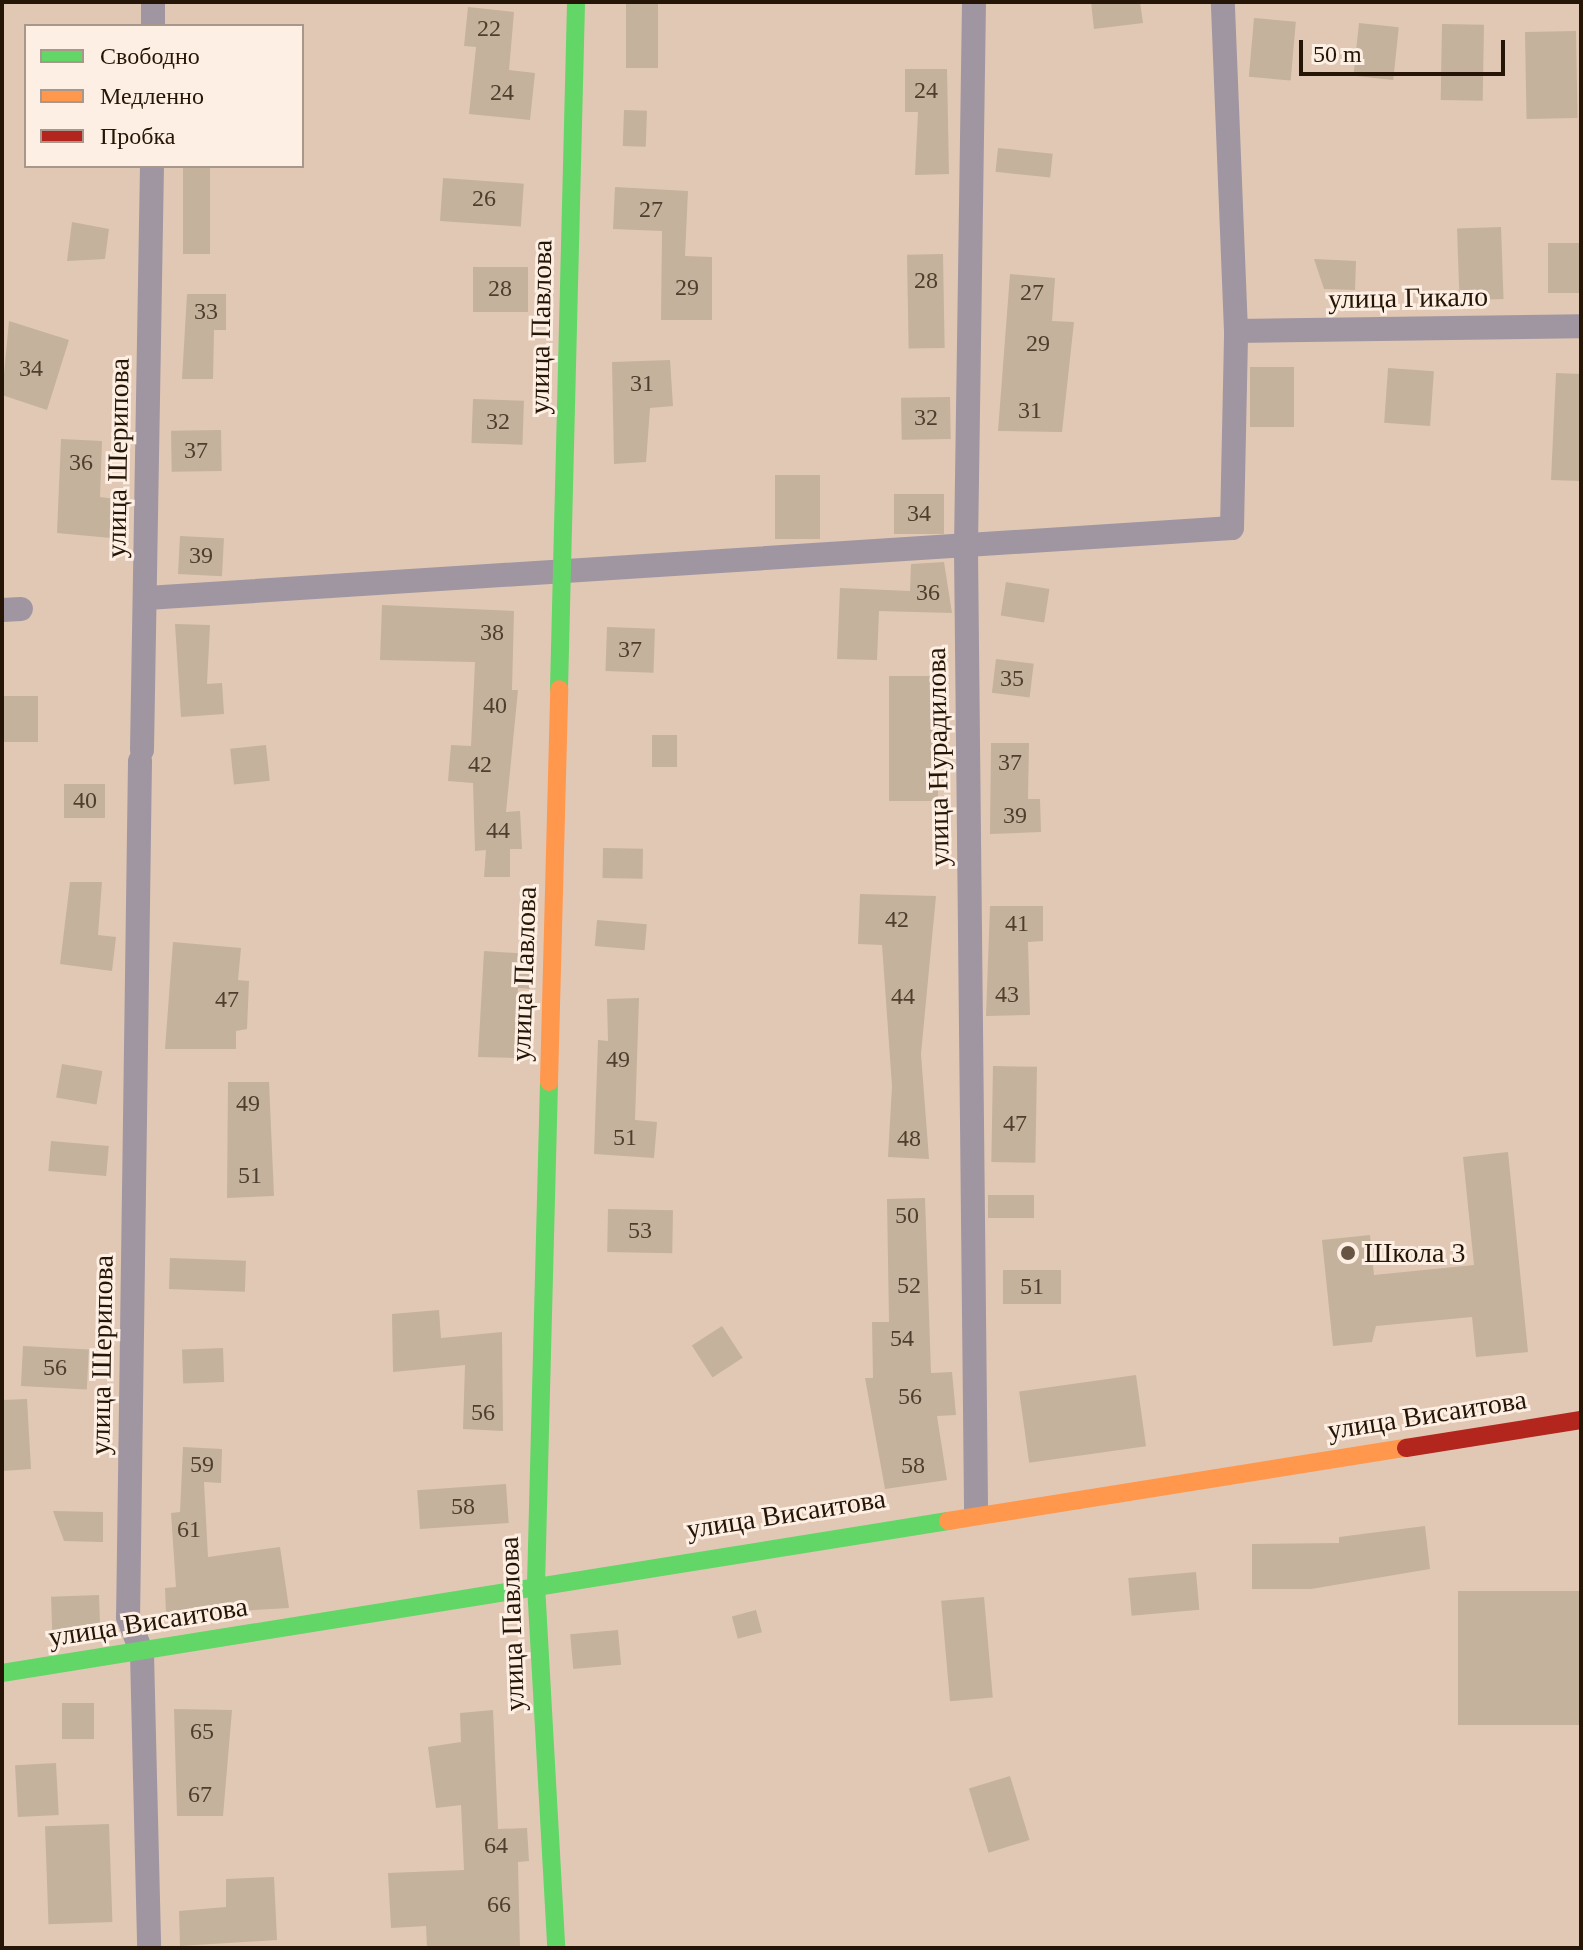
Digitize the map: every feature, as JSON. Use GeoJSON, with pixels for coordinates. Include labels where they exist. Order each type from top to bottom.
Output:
{"type":"FeatureCollection","features":[{"type":"Feature","properties":{"kind":"street"},"geometry":{"type":"LineString","coordinates":[[153,2],[153,24]]}},
{"type":"Feature","properties":{"kind":"street","name":"улица Павлова"},"geometry":{"type":"LineString","coordinates":[[556,1948],[536,1585],[576,2]]}},
{"type":"Feature","properties":{"kind":"street","name":"улица Нурадилова"},"geometry":{"type":"LineString","coordinates":[[974,2],[966,550],[976,1512]]}},
{"type":"Feature","properties":{"kind":"street"},"geometry":{"type":"LineString","coordinates":[[147,598],[564,570],[966,550],[1232,528],[1236,331],[1223,2]]}},
{"type":"Feature","properties":{"kind":"street","name":"улица Шерипова"},"geometry":{"type":"LineString","coordinates":[[149,1948],[142,1654],[128,1617],[152,168]]}},
{"type":"Feature","properties":{"kind":"street","name":"улица Гикало"},"geometry":{"type":"LineString","coordinates":[[1236,331],[1581,326]]}},
{"type":"Feature","properties":{"kind":"street","name":"улица Висаитова"},"geometry":{"type":"LineString","coordinates":[[2,1673],[142,1654],[976,1512],[1581,1420]]}},
{"type":"Feature","properties":{"kind":"building"},"geometry":{"type":"Polygon","coordinates":[[[626,2],[658,2],[658,68],[626,68],[626,2]]]}},
{"type":"Feature","properties":{"kind":"building"},"geometry":{"type":"Polygon","coordinates":[[[1091,2],[1140,2],[1143,23],[1094,29],[1091,2]]]}},
{"type":"Feature","properties":{"kind":"building"},"geometry":{"type":"Polygon","coordinates":[[[468,7],[514,12],[509,70],[535,73],[530,120],[469,114],[476,47],[464,46],[468,7]]]}},
{"type":"Feature","properties":{"kind":"building"},"geometry":{"type":"Polygon","coordinates":[[[1254,18],[1296,22],[1291,80],[1249,77],[1254,18]]]}},
{"type":"Feature","properties":{"kind":"building"},"geometry":{"type":"Polygon","coordinates":[[[1359,23],[1399,27],[1393,80],[1353,76],[1359,23]]]}},
{"type":"Feature","properties":{"kind":"building"},"geometry":{"type":"Polygon","coordinates":[[[1442,24],[1484,25],[1483,101],[1441,100],[1442,24]]]}},
{"type":"Feature","properties":{"kind":"building"},"geometry":{"type":"Polygon","coordinates":[[[1576,31],[1578,118],[1527,119],[1525,32],[1576,31]]]}},
{"type":"Feature","properties":{"kind":"building"},"geometry":{"type":"Polygon","coordinates":[[[905,69],[947,69],[949,174],[915,175],[918,112],[905,112],[905,69]]]}},
{"type":"Feature","properties":{"kind":"building"},"geometry":{"type":"Polygon","coordinates":[[[624,110],[647,111],[646,147],[623,146],[624,110]]]}},
{"type":"Feature","properties":{"kind":"building"},"geometry":{"type":"Polygon","coordinates":[[[998,148],[1053,154],[1050,178],[995,172],[998,148]]]}},
{"type":"Feature","properties":{"kind":"building"},"geometry":{"type":"Polygon","coordinates":[[[183,168],[210,168],[210,254],[183,254],[183,168]]]}},
{"type":"Feature","properties":{"kind":"building"},"geometry":{"type":"Polygon","coordinates":[[[443,178],[524,184],[521,227],[440,221],[443,178]]]}},
{"type":"Feature","properties":{"kind":"building"},"geometry":{"type":"Polygon","coordinates":[[[615,187],[688,191],[685,256],[712,257],[712,320],[661,320],[662,231],[613,229],[615,187]]]}},
{"type":"Feature","properties":{"kind":"building"},"geometry":{"type":"Polygon","coordinates":[[[72,222],[109,229],[105,259],[67,261],[72,222]]]}},
{"type":"Feature","properties":{"kind":"building"},"geometry":{"type":"Polygon","coordinates":[[[1501,227],[1504,299],[1460,300],[1457,229],[1501,227]]]}},
{"type":"Feature","properties":{"kind":"building"},"geometry":{"type":"Polygon","coordinates":[[[1548,243],[1581,243],[1581,293],[1548,293],[1548,243]]]}},
{"type":"Feature","properties":{"kind":"building"},"geometry":{"type":"Polygon","coordinates":[[[943,254],[945,348],[909,349],[907,255],[943,254]]]}},
{"type":"Feature","properties":{"kind":"building"},"geometry":{"type":"Polygon","coordinates":[[[1314,259],[1356,261],[1355,290],[1324,289],[1314,259]]]}},
{"type":"Feature","properties":{"kind":"building"},"geometry":{"type":"Polygon","coordinates":[[[473,267],[528,267],[528,312],[473,312],[473,267]]]}},
{"type":"Feature","properties":{"kind":"building"},"geometry":{"type":"Polygon","coordinates":[[[1010,274],[1055,278],[1052,321],[1074,322],[1062,432],[998,431],[1010,274]]]}},
{"type":"Feature","properties":{"kind":"building"},"geometry":{"type":"Polygon","coordinates":[[[187,294],[226,294],[226,330],[214,330],[213,379],[182,379],[187,294]]]}},
{"type":"Feature","properties":{"kind":"building"},"geometry":{"type":"Polygon","coordinates":[[[9,321],[69,340],[47,410],[2,395],[9,321]]]}},
{"type":"Feature","properties":{"kind":"building"},"geometry":{"type":"Polygon","coordinates":[[[670,360],[673,406],[650,408],[646,462],[614,464],[612,362],[670,360]]]}},
{"type":"Feature","properties":{"kind":"building"},"geometry":{"type":"Polygon","coordinates":[[[1250,367],[1294,367],[1294,427],[1250,427],[1250,367]]]}},
{"type":"Feature","properties":{"kind":"building"},"geometry":{"type":"Polygon","coordinates":[[[1388,368],[1434,371],[1430,426],[1384,423],[1388,368]]]}},
{"type":"Feature","properties":{"kind":"building"},"geometry":{"type":"Polygon","coordinates":[[[1556,373],[1581,374],[1581,481],[1551,480],[1556,373]]]}},
{"type":"Feature","properties":{"kind":"building"},"geometry":{"type":"Polygon","coordinates":[[[950,397],[951,439],[902,440],[901,398],[950,397]]]}},
{"type":"Feature","properties":{"kind":"building"},"geometry":{"type":"Polygon","coordinates":[[[473,399],[524,401],[522,445],[471,443],[473,399]]]}},
{"type":"Feature","properties":{"kind":"building"},"geometry":{"type":"Polygon","coordinates":[[[221,430],[222,471],[172,472],[171,431],[221,430]]]}},
{"type":"Feature","properties":{"kind":"building"},"geometry":{"type":"Polygon","coordinates":[[[61,439],[102,441],[100,497],[115,499],[111,538],[57,533],[61,439]]]}},
{"type":"Feature","properties":{"kind":"building"},"geometry":{"type":"Polygon","coordinates":[[[775,475],[820,475],[820,539],[775,539],[775,475]]]}},
{"type":"Feature","properties":{"kind":"building"},"geometry":{"type":"Polygon","coordinates":[[[894,494],[944,494],[944,534],[894,534],[894,494]]]}},
{"type":"Feature","properties":{"kind":"building"},"geometry":{"type":"Polygon","coordinates":[[[180,536],[224,538],[222,576],[178,574],[180,536]]]}},
{"type":"Feature","properties":{"kind":"building"},"geometry":{"type":"Polygon","coordinates":[[[944,562],[952,613],[879,611],[877,660],[837,659],[840,588],[910,591],[911,564],[944,562]]]}},
{"type":"Feature","properties":{"kind":"building"},"geometry":{"type":"Polygon","coordinates":[[[1006,582],[1049,589],[1044,622],[1001,616],[1006,582]]]}},
{"type":"Feature","properties":{"kind":"building"},"geometry":{"type":"Polygon","coordinates":[[[382,605],[514,611],[512,690],[518,690],[506,812],[520,811],[522,849],[510,849],[510,877],[484,877],[486,850],[475,851],[473,783],[448,781],[451,745],[471,746],[475,662],[380,660],[382,605]]]}},
{"type":"Feature","properties":{"kind":"building"},"geometry":{"type":"Polygon","coordinates":[[[175,624],[210,625],[207,684],[222,683],[224,714],[181,717],[175,624]]]}},
{"type":"Feature","properties":{"kind":"building"},"geometry":{"type":"Polygon","coordinates":[[[607,627],[655,629],[653,673],[605,671],[607,627]]]}},
{"type":"Feature","properties":{"kind":"building"},"geometry":{"type":"Polygon","coordinates":[[[996,659],[1034,664],[1030,697],[992,693],[996,659]]]}},
{"type":"Feature","properties":{"kind":"building"},"geometry":{"type":"Polygon","coordinates":[[[889,676],[938,676],[938,801],[889,801],[889,676]]]}},
{"type":"Feature","properties":{"kind":"building"},"geometry":{"type":"Polygon","coordinates":[[[2,696],[38,696],[38,742],[2,742],[2,696]]]}},
{"type":"Feature","properties":{"kind":"building"},"geometry":{"type":"Polygon","coordinates":[[[652,735],[677,735],[677,767],[652,767],[652,735]]]}},
{"type":"Feature","properties":{"kind":"building"},"geometry":{"type":"Polygon","coordinates":[[[991,743],[1029,743],[1028,799],[1040,799],[1041,832],[990,834],[991,743]]]}},
{"type":"Feature","properties":{"kind":"building"},"geometry":{"type":"Polygon","coordinates":[[[266,745],[270,781],[234,785],[230,749],[266,745]]]}},
{"type":"Feature","properties":{"kind":"building"},"geometry":{"type":"Polygon","coordinates":[[[64,784],[105,784],[105,818],[64,818],[64,784]]]}},
{"type":"Feature","properties":{"kind":"building"},"geometry":{"type":"Polygon","coordinates":[[[603,848],[643,849],[642,879],[602,878],[603,848]]]}},
{"type":"Feature","properties":{"kind":"building"},"geometry":{"type":"Polygon","coordinates":[[[70,882],[102,882],[98,935],[116,937],[112,971],[60,964],[70,882]]]}},
{"type":"Feature","properties":{"kind":"building"},"geometry":{"type":"Polygon","coordinates":[[[860,894],[936,896],[921,1054],[929,1159],[888,1157],[892,1086],[882,945],[858,944],[860,894]]]}},
{"type":"Feature","properties":{"kind":"building"},"geometry":{"type":"Polygon","coordinates":[[[990,906],[1043,906],[1043,941],[1028,942],[1030,1015],[986,1016],[990,906]]]}},
{"type":"Feature","properties":{"kind":"building"},"geometry":{"type":"Polygon","coordinates":[[[597,920],[647,924],[645,950],[595,946],[597,920]]]}},
{"type":"Feature","properties":{"kind":"building"},"geometry":{"type":"Polygon","coordinates":[[[173,942],[241,948],[238,980],[249,981],[247,1029],[236,1031],[236,1049],[165,1049],[173,942]]]}},
{"type":"Feature","properties":{"kind":"building"},"geometry":{"type":"Polygon","coordinates":[[[484,951],[531,954],[530,989],[518,988],[516,1058],[478,1057],[484,951]]]}},
{"type":"Feature","properties":{"kind":"building"},"geometry":{"type":"Polygon","coordinates":[[[639,998],[635,1120],[657,1122],[654,1158],[594,1154],[598,1040],[608,1041],[607,999],[639,998]]]}},
{"type":"Feature","properties":{"kind":"building"},"geometry":{"type":"Polygon","coordinates":[[[62,1064],[102,1071],[96,1105],[56,1097],[62,1064]]]}},
{"type":"Feature","properties":{"kind":"building"},"geometry":{"type":"Polygon","coordinates":[[[993,1066],[1037,1067],[1035,1163],[991,1162],[993,1066]]]}},
{"type":"Feature","properties":{"kind":"building"},"geometry":{"type":"Polygon","coordinates":[[[228,1082],[269,1082],[274,1196],[227,1198],[228,1082]]]}},
{"type":"Feature","properties":{"kind":"building"},"geometry":{"type":"Polygon","coordinates":[[[51,1141],[109,1146],[106,1176],[48,1171],[51,1141]]]}},
{"type":"Feature","properties":{"kind":"building","name":"Школа 3"},"geometry":{"type":"Polygon","coordinates":[[[1508,1152],[1528,1352],[1476,1357],[1472,1317],[1376,1326],[1372,1342],[1333,1346],[1322,1240],[1370,1235],[1374,1275],[1474,1265],[1463,1157],[1508,1152]]]}},
{"type":"Feature","properties":{"kind":"building"},"geometry":{"type":"Polygon","coordinates":[[[988,1195],[1034,1195],[1034,1218],[988,1218],[988,1195]]]}},
{"type":"Feature","properties":{"kind":"building"},"geometry":{"type":"Polygon","coordinates":[[[925,1198],[931,1373],[952,1372],[956,1415],[937,1416],[947,1480],[885,1489],[865,1378],[873,1378],[872,1322],[889,1322],[887,1199],[925,1198]]]}},
{"type":"Feature","properties":{"kind":"building"},"geometry":{"type":"Polygon","coordinates":[[[608,1209],[673,1210],[672,1253],[607,1252],[608,1209]]]}},
{"type":"Feature","properties":{"kind":"building"},"geometry":{"type":"Polygon","coordinates":[[[170,1258],[246,1261],[245,1292],[169,1289],[170,1258]]]}},
{"type":"Feature","properties":{"kind":"building"},"geometry":{"type":"Polygon","coordinates":[[[1003,1270],[1061,1270],[1061,1304],[1003,1304],[1003,1270]]]}},
{"type":"Feature","properties":{"kind":"building"},"geometry":{"type":"Polygon","coordinates":[[[439,1310],[441,1338],[502,1332],[503,1431],[463,1429],[465,1365],[393,1372],[392,1314],[439,1310]]]}},
{"type":"Feature","properties":{"kind":"building"},"geometry":{"type":"Polygon","coordinates":[[[722,1326],[743,1358],[713,1377],[692,1346],[722,1326]]]}},
{"type":"Feature","properties":{"kind":"building"},"geometry":{"type":"Polygon","coordinates":[[[23,1346],[89,1349],[87,1389],[21,1386],[23,1346]]]}},
{"type":"Feature","properties":{"kind":"building"},"geometry":{"type":"Polygon","coordinates":[[[223,1348],[224,1382],[183,1383],[182,1349],[223,1348]]]}},
{"type":"Feature","properties":{"kind":"building"},"geometry":{"type":"Polygon","coordinates":[[[1136,1375],[1146,1446],[1029,1463],[1019,1391],[1136,1375]]]}},
{"type":"Feature","properties":{"kind":"building"},"geometry":{"type":"Polygon","coordinates":[[[27,1399],[31,1469],[2,1471],[2,1400],[27,1399]]]}},
{"type":"Feature","properties":{"kind":"building"},"geometry":{"type":"Polygon","coordinates":[[[183,1447],[222,1449],[221,1483],[204,1482],[208,1557],[280,1547],[289,1608],[166,1615],[165,1588],[176,1587],[171,1513],[180,1512],[183,1447]]]}},
{"type":"Feature","properties":{"kind":"building"},"geometry":{"type":"Polygon","coordinates":[[[506,1484],[509,1523],[420,1529],[417,1490],[506,1484]]]}},
{"type":"Feature","properties":{"kind":"building"},"geometry":{"type":"Polygon","coordinates":[[[53,1511],[103,1512],[103,1542],[64,1541],[53,1511]]]}},
{"type":"Feature","properties":{"kind":"building"},"geometry":{"type":"Polygon","coordinates":[[[1425,1526],[1430,1569],[1311,1589],[1252,1589],[1252,1544],[1339,1543],[1339,1537],[1425,1526]]]}},
{"type":"Feature","properties":{"kind":"building"},"geometry":{"type":"Polygon","coordinates":[[[1196,1572],[1199,1610],[1132,1616],[1128,1578],[1196,1572]]]}},
{"type":"Feature","properties":{"kind":"building"},"geometry":{"type":"Polygon","coordinates":[[[1458,1591],[1581,1591],[1581,1725],[1458,1725],[1458,1591]]]}},
{"type":"Feature","properties":{"kind":"building"},"geometry":{"type":"Polygon","coordinates":[[[99,1595],[100,1630],[52,1632],[51,1597],[99,1595]]]}},
{"type":"Feature","properties":{"kind":"building"},"geometry":{"type":"Polygon","coordinates":[[[984,1597],[993,1698],[950,1701],[941,1601],[984,1597]]]}},
{"type":"Feature","properties":{"kind":"building"},"geometry":{"type":"Polygon","coordinates":[[[756,1610],[762,1632],[738,1639],[732,1616],[756,1610]]]}},
{"type":"Feature","properties":{"kind":"building"},"geometry":{"type":"Polygon","coordinates":[[[618,1630],[621,1665],[573,1669],[570,1634],[618,1630]]]}},
{"type":"Feature","properties":{"kind":"building"},"geometry":{"type":"Polygon","coordinates":[[[62,1703],[94,1703],[94,1739],[62,1739],[62,1703]]]}},
{"type":"Feature","properties":{"kind":"building"},"geometry":{"type":"Polygon","coordinates":[[[174,1709],[232,1710],[223,1816],[177,1816],[174,1709]]]}},
{"type":"Feature","properties":{"kind":"building"},"geometry":{"type":"Polygon","coordinates":[[[493,1710],[498,1829],[527,1828],[529,1861],[518,1862],[520,1948],[427,1948],[426,1926],[391,1928],[388,1873],[464,1870],[461,1805],[436,1808],[428,1747],[461,1742],[460,1713],[493,1710]]]}},
{"type":"Feature","properties":{"kind":"building"},"geometry":{"type":"Polygon","coordinates":[[[56,1763],[59,1815],[18,1817],[15,1765],[56,1763]]]}},
{"type":"Feature","properties":{"kind":"building"},"geometry":{"type":"Polygon","coordinates":[[[1010,1776],[1030,1840],[988,1853],[969,1789],[1010,1776]]]}},
{"type":"Feature","properties":{"kind":"building"},"geometry":{"type":"Polygon","coordinates":[[[109,1824],[112,1922],[48,1924],[45,1826],[109,1824]]]}},
{"type":"Feature","properties":{"kind":"building"},"geometry":{"type":"Polygon","coordinates":[[[274,1877],[277,1940],[180,1946],[179,1911],[226,1907],[226,1879],[274,1877]]]}},
{"type":"Feature","properties":{"kind":"traffic: fast"},"geometry":{"type":"LineString","coordinates":[[559,689],[576,2]]}},
{"type":"Feature","properties":{"kind":"traffic: fast"},"geometry":{"type":"LineString","coordinates":[[549,1082],[536,1585],[556,1948]]}},
{"type":"Feature","properties":{"kind":"traffic: fast"},"geometry":{"type":"LineString","coordinates":[[2,1673],[948,1521]]}},
{"type":"Feature","properties":{"kind":"traffic: slow"},"geometry":{"type":"LineString","coordinates":[[549,1082],[559,689]]}},
{"type":"Feature","properties":{"kind":"traffic: slow"},"geometry":{"type":"LineString","coordinates":[[948,1521],[1406,1448]]}},
{"type":"Feature","properties":{"kind":"traffic: jam"},"geometry":{"type":"LineString","coordinates":[[1406,1448],[1581,1420]]}},
{"type":"Feature","properties":{"kind":"place","name":"Школа 3"},"geometry":{"type":"Point","coordinates":[1348,1253]}}]}
